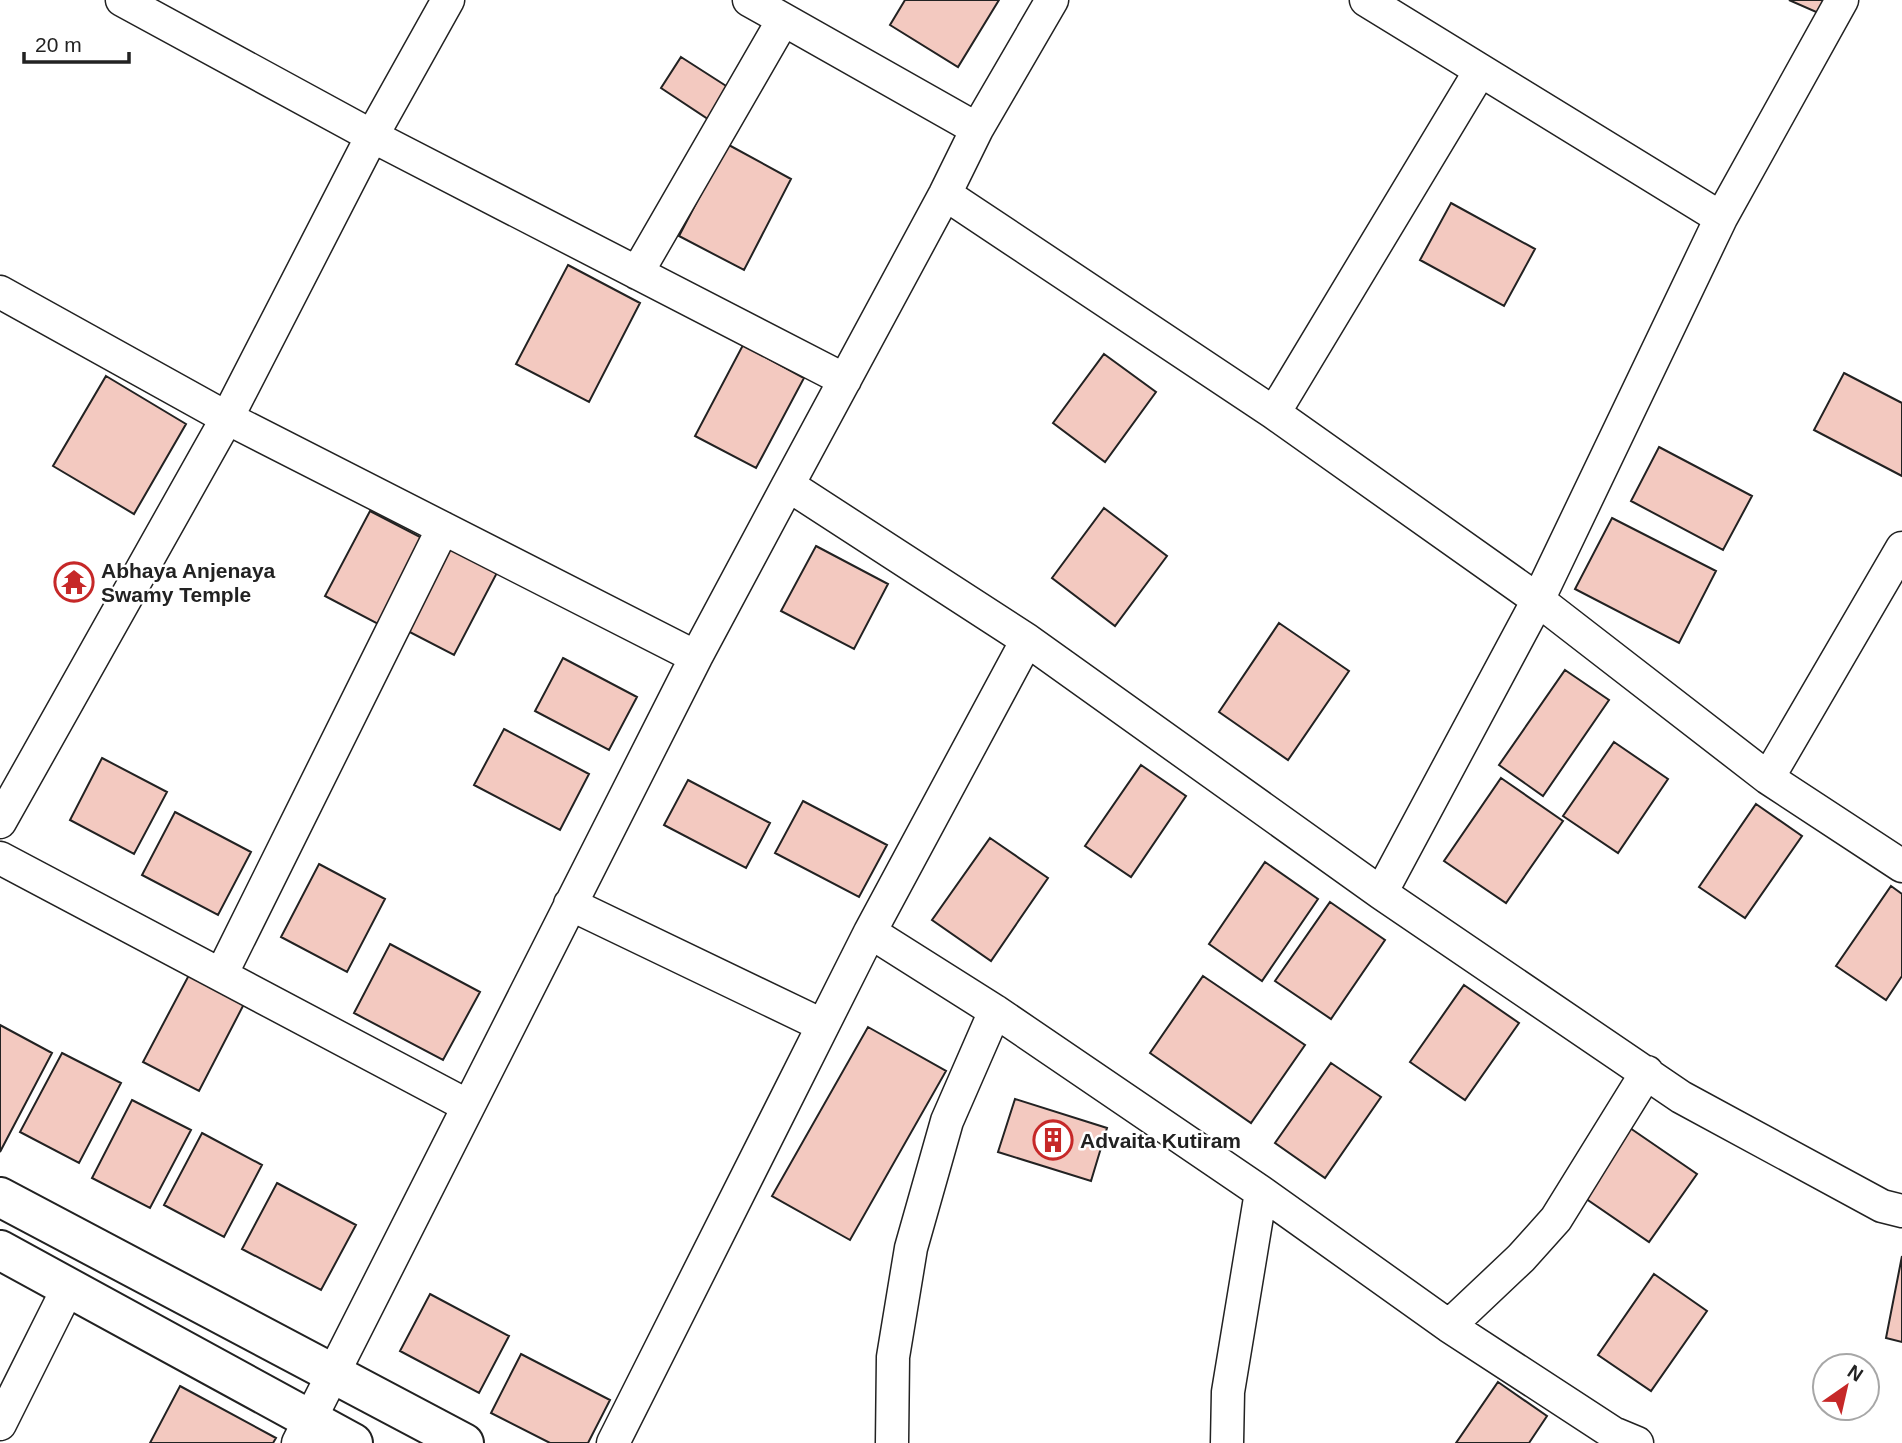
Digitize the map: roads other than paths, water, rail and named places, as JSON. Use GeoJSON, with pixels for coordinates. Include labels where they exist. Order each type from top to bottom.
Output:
{"type":"FeatureCollection","features":[{"type":"Feature","properties":{"kind":"main road"},"geometry":{"type":"LineString","coordinates":[[0,1197],[464,1443]]}},
{"type":"Feature","properties":{"kind":"main road"},"geometry":{"type":"LineString","coordinates":[[0,1250],[69,1286],[304,1432],[353,1443]]}},
{"type":"Feature","properties":{"kind":"street"},"geometry":{"type":"LineString","coordinates":[[122,0],[372,136],[845,380]]}},
{"type":"Feature","properties":{"kind":"street"},"geometry":{"type":"LineString","coordinates":[[0,822],[227,418],[372,136],[448,0]]}},
{"type":"Feature","properties":{"kind":"street"},"geometry":{"type":"LineString","coordinates":[[749,0],[977,128]]}},
{"type":"Feature","properties":{"kind":"street"},"geometry":{"type":"LineString","coordinates":[[304,1432],[696,657],[945,194],[977,128],[1052,0]]}},
{"type":"Feature","properties":{"kind":"street"},"geometry":{"type":"LineString","coordinates":[[1366,0],[1721,218]]}},
{"type":"Feature","properties":{"kind":"street"},"geometry":{"type":"LineString","coordinates":[[1381,893],[1538,600],[1721,218],[1842,0]]}},
{"type":"Feature","properties":{"kind":"street"},"geometry":{"type":"LineString","coordinates":[[637,273],[783,20]]}},
{"type":"Feature","properties":{"kind":"street"},"geometry":{"type":"LineString","coordinates":[[1274,413],[1480,71]]}},
{"type":"Feature","properties":{"kind":"street"},"geometry":{"type":"LineString","coordinates":[[945,194],[1274,413],[1538,600],[1768,778],[1902,866]]}},
{"type":"Feature","properties":{"kind":"street"},"geometry":{"type":"LineString","coordinates":[[1,294],[227,418],[696,657]]}},
{"type":"Feature","properties":{"kind":"street"},"geometry":{"type":"LineString","coordinates":[[788,485],[1027,640],[1381,893],[1681,1097],[1882,1206],[1902,1211]]}},
{"type":"Feature","properties":{"kind":"street"},"geometry":{"type":"LineString","coordinates":[[221,975],[443,528]]}},
{"type":"Feature","properties":{"kind":"street"},"geometry":{"type":"LineString","coordinates":[[1768,778],[1902,548]]}},
{"type":"Feature","properties":{"kind":"street"},"geometry":{"type":"LineString","coordinates":[[614,1443],[822,1025],[1027,640]]}},
{"type":"Feature","properties":{"kind":"street"},"geometry":{"type":"LineString","coordinates":[[0,858],[468,1105]]}},
{"type":"Feature","properties":{"kind":"street"},"geometry":{"type":"LineString","coordinates":[[570,904],[822,1025]]}},
{"type":"Feature","properties":{"kind":"street"},"geometry":{"type":"LineString","coordinates":[[870,932],[995,1011],[1261,1192],[1449,1326],[1614,1433],[1637,1443]]}},
{"type":"Feature","properties":{"kind":"street"},"geometry":{"type":"LineString","coordinates":[[892,1443],[893,1357],[911,1248],[947,1121],[995,1011]]}},
{"type":"Feature","properties":{"kind":"street"},"geometry":{"type":"LineString","coordinates":[[1449,1326],[1521,1258],[1556,1219],[1647,1072]]}},
{"type":"Feature","properties":{"kind":"street"},"geometry":{"type":"LineString","coordinates":[[1227,1443],[1228,1392],[1261,1192]]}},
{"type":"Feature","properties":{"kind":"street"},"geometry":{"type":"LineString","coordinates":[[0,1424],[69,1286]]}},
{"type":"Feature","properties":{"kind":"place","name":"Abhaya Anjenaya Swamy Temple"},"geometry":{"type":"Point","coordinates":[74,582]}},
{"type":"Feature","properties":{"kind":"place","name":"Advaita Kutiram"},"geometry":{"type":"Point","coordinates":[1053,1140]}}]}
